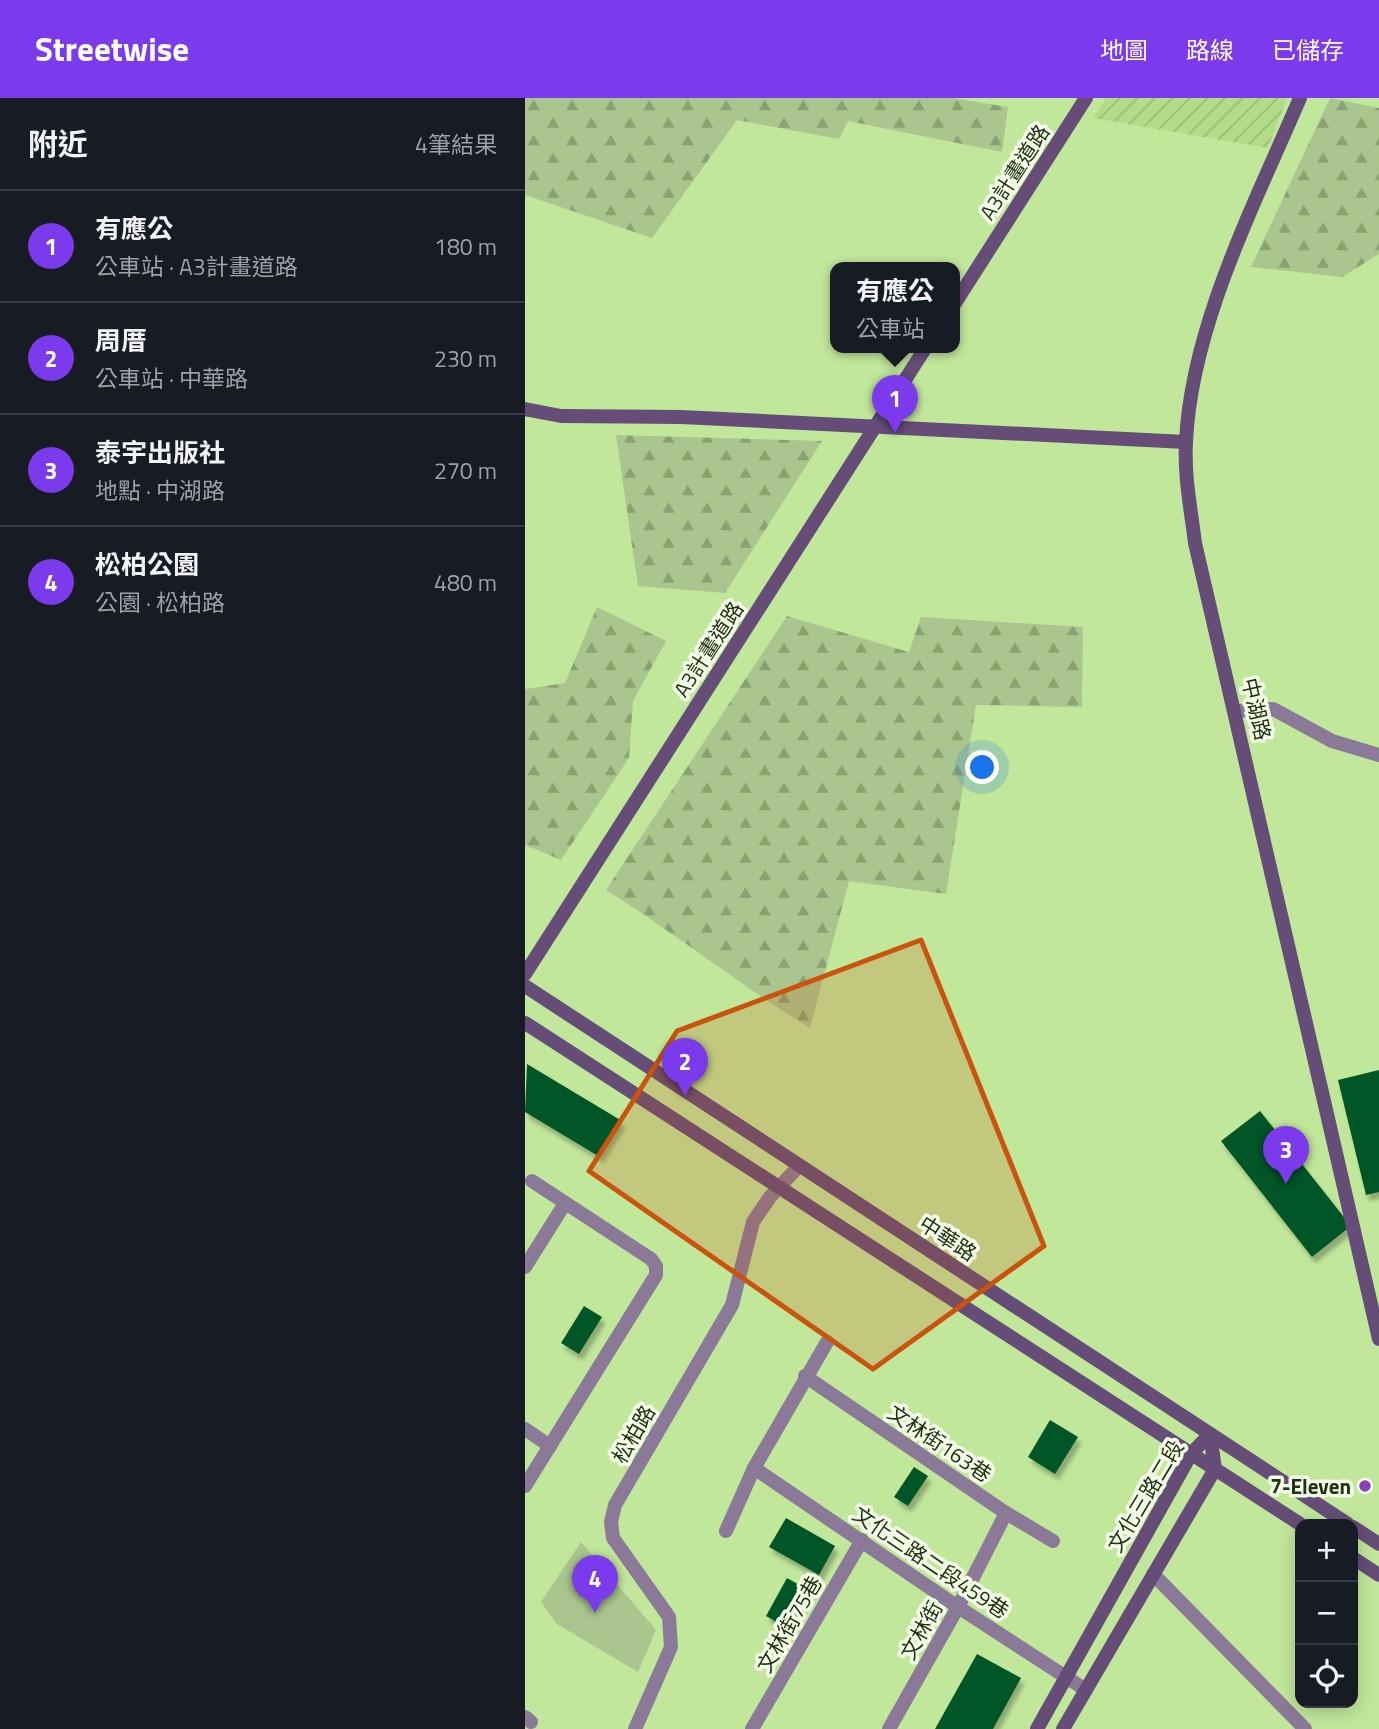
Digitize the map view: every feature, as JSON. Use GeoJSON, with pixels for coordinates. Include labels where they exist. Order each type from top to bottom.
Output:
{"type":"FeatureCollection","features":[{"type":"Feature","properties":{"kind":"street","name":"A3計畫道路"},"geometry":{"type":"LineString","coordinates":[[960,294],[1086,98]]}},
{"type":"Feature","properties":{"kind":"street","name":"中湖路"},"geometry":{"type":"LineString","coordinates":[[1300,98],[1213,310],[1199,355],[1186,442],[1187,487],[1195,543],[1236,711],[1379,1339]]}},
{"type":"Feature","properties":{"kind":"street","name":"A3計畫道路"},"geometry":{"type":"LineString","coordinates":[[525,974],[922,353]]}},
{"type":"Feature","properties":{"kind":"street"},"geometry":{"type":"LineString","coordinates":[[525,409],[561,416],[681,417],[1186,442]]}},
{"type":"Feature","properties":{"kind":"street"},"geometry":{"type":"LineString","coordinates":[[1236,711],[1273,709],[1332,741],[1379,755]]}},
{"type":"Feature","properties":{"kind":"street","name":"中華路"},"geometry":{"type":"LineString","coordinates":[[525,986],[1340,1519]]}},
{"type":"Feature","properties":{"kind":"street"},"geometry":{"type":"LineString","coordinates":[[525,1023],[1295,1521]]}},
{"type":"Feature","properties":{"kind":"street","name":"松柏路"},"geometry":{"type":"LineString","coordinates":[[635,1729],[671,1647],[672,1632],[669,1618],[613,1538],[611,1522],[615,1505],[732,1305],[754,1222],[799,1166]]}},
{"type":"Feature","properties":{"kind":"street"},"geometry":{"type":"LineString","coordinates":[[525,1486],[656,1275],[656,1266],[650,1259],[531,1181]]}},
{"type":"Feature","properties":{"kind":"street"},"geometry":{"type":"LineString","coordinates":[[525,1267],[564,1205]]}},
{"type":"Feature","properties":{"kind":"street"},"geometry":{"type":"LineString","coordinates":[[726,1531],[754,1468],[827,1342]]}},
{"type":"Feature","properties":{"kind":"street","name":"文林街163巷"},"geometry":{"type":"LineString","coordinates":[[805,1376],[1006,1513],[1053,1541]]}},
{"type":"Feature","properties":{"kind":"street"},"geometry":{"type":"LineString","coordinates":[[525,1429],[550,1446]]}},
{"type":"Feature","properties":{"kind":"street","name":"文化三路二段"},"geometry":{"type":"LineString","coordinates":[[1037,1729],[1064,1676],[1191,1454],[1210,1434]]}},
{"type":"Feature","properties":{"kind":"street","name":"文化三路二段"},"geometry":{"type":"LineString","coordinates":[[1210,1434],[1215,1469]]}},
{"type":"Feature","properties":{"kind":"street","name":"文化三路二段459巷"},"geometry":{"type":"LineString","coordinates":[[754,1468],[958,1608],[1086,1689]]}},
{"type":"Feature","properties":{"kind":"street"},"geometry":{"type":"LineString","coordinates":[[1063,1729],[1215,1469]]}},
{"type":"Feature","properties":{"kind":"street","name":"文林街"},"geometry":{"type":"LineString","coordinates":[[890,1729],[958,1608],[1006,1513]]}},
{"type":"Feature","properties":{"kind":"street"},"geometry":{"type":"LineString","coordinates":[[1358,1530],[1379,1544]]}},
{"type":"Feature","properties":{"kind":"street","name":"文林街75巷"},"geometry":{"type":"LineString","coordinates":[[752,1729],[862,1540]]}},
{"type":"Feature","properties":{"kind":"street"},"geometry":{"type":"LineString","coordinates":[[1358,1561],[1379,1575]]}},
{"type":"Feature","properties":{"kind":"street"},"geometry":{"type":"LineString","coordinates":[[1153,1574],[1305,1729]]}},
{"type":"Feature","properties":{"kind":"highlighted area"},"geometry":{"type":"Polygon","coordinates":[[[921,940],[1044,1246],[873,1369],[589,1171],[677,1031],[921,940]]]}},
{"type":"Feature","properties":{"kind":"shaded area"},"geometry":{"type":"Polygon","coordinates":[[[1106,98],[1287,98],[1268,148],[1093,118],[1106,98]]]}},
{"type":"Feature","properties":{"kind":"green space"},"geometry":{"type":"Polygon","coordinates":[[[525,98],[953,98],[1008,107],[1002,152],[848,121],[839,139],[737,120],[652,238],[525,195],[525,98]]]}},
{"type":"Feature","properties":{"kind":"green space"},"geometry":{"type":"Polygon","coordinates":[[[1330,98],[1379,108],[1379,254],[1342,277],[1251,267],[1330,98]]]}},
{"type":"Feature","properties":{"kind":"green space"},"geometry":{"type":"Polygon","coordinates":[[[616,435],[822,441],[725,593],[638,586],[616,435]]]}},
{"type":"Feature","properties":{"kind":"green space"},"geometry":{"type":"Polygon","coordinates":[[[597,607],[666,641],[633,701],[629,758],[561,860],[525,845],[525,689],[565,683],[597,607]]]}},
{"type":"Feature","properties":{"kind":"green space"},"geometry":{"type":"Polygon","coordinates":[[[787,616],[909,652],[921,617],[1083,627],[1082,707],[976,705],[946,894],[849,881],[810,1028],[606,890],[787,616]]]}},
{"type":"Feature","properties":{"kind":"green space"},"geometry":{"type":"Polygon","coordinates":[[[581,1542],[656,1630],[638,1672],[557,1624],[541,1602],[581,1542]]]}},
{"type":"Feature","properties":{"kind":"building"},"geometry":{"type":"Polygon","coordinates":[[[527,1064],[622,1121],[600,1157],[525,1112],[527,1064]]]}},
{"type":"Feature","properties":{"kind":"building"},"geometry":{"type":"Polygon","coordinates":[[[1379,1070],[1379,1192],[1366,1195],[1338,1080],[1379,1070]]]}},
{"type":"Feature","properties":{"kind":"building"},"geometry":{"type":"Polygon","coordinates":[[[1260,1111],[1351,1226],[1312,1257],[1221,1141],[1260,1111]]]}},
{"type":"Feature","properties":{"kind":"building"},"geometry":{"type":"Polygon","coordinates":[[[584,1306],[602,1317],[579,1354],[561,1343],[584,1306]]]}},
{"type":"Feature","properties":{"kind":"building"},"geometry":{"type":"Polygon","coordinates":[[[1050,1420],[1078,1437],[1055,1474],[1028,1457],[1050,1420]]]}},
{"type":"Feature","properties":{"kind":"building"},"geometry":{"type":"Polygon","coordinates":[[[914,1467],[928,1476],[908,1506],[894,1497],[914,1467]]]}},
{"type":"Feature","properties":{"kind":"building"},"geometry":{"type":"Polygon","coordinates":[[[786,1518],[835,1546],[819,1575],[769,1547],[786,1518]]]}},
{"type":"Feature","properties":{"kind":"building"},"geometry":{"type":"Polygon","coordinates":[[[787,1578],[810,1591],[789,1629],[766,1616],[787,1578]]]}},
{"type":"Feature","properties":{"kind":"building"},"geometry":{"type":"Polygon","coordinates":[[[977,1654],[1021,1678],[993,1729],[935,1729],[977,1654]]]}},
{"type":"Feature","properties":{"kind":"place","name":"有應公"},"geometry":{"type":"Point","coordinates":[895,433]}},
{"type":"Feature","properties":{"kind":"place","name":"周厝"},"geometry":{"type":"Point","coordinates":[685,1096]}},
{"type":"Feature","properties":{"kind":"place","name":"泰宇出版社"},"geometry":{"type":"Point","coordinates":[1286,1184]}},
{"type":"Feature","properties":{"kind":"place","name":"7-Eleven"},"geometry":{"type":"Point","coordinates":[1365,1486]}},
{"type":"Feature","properties":{"kind":"place","name":"松柏公園"},"geometry":{"type":"Point","coordinates":[595,1613]}}]}
